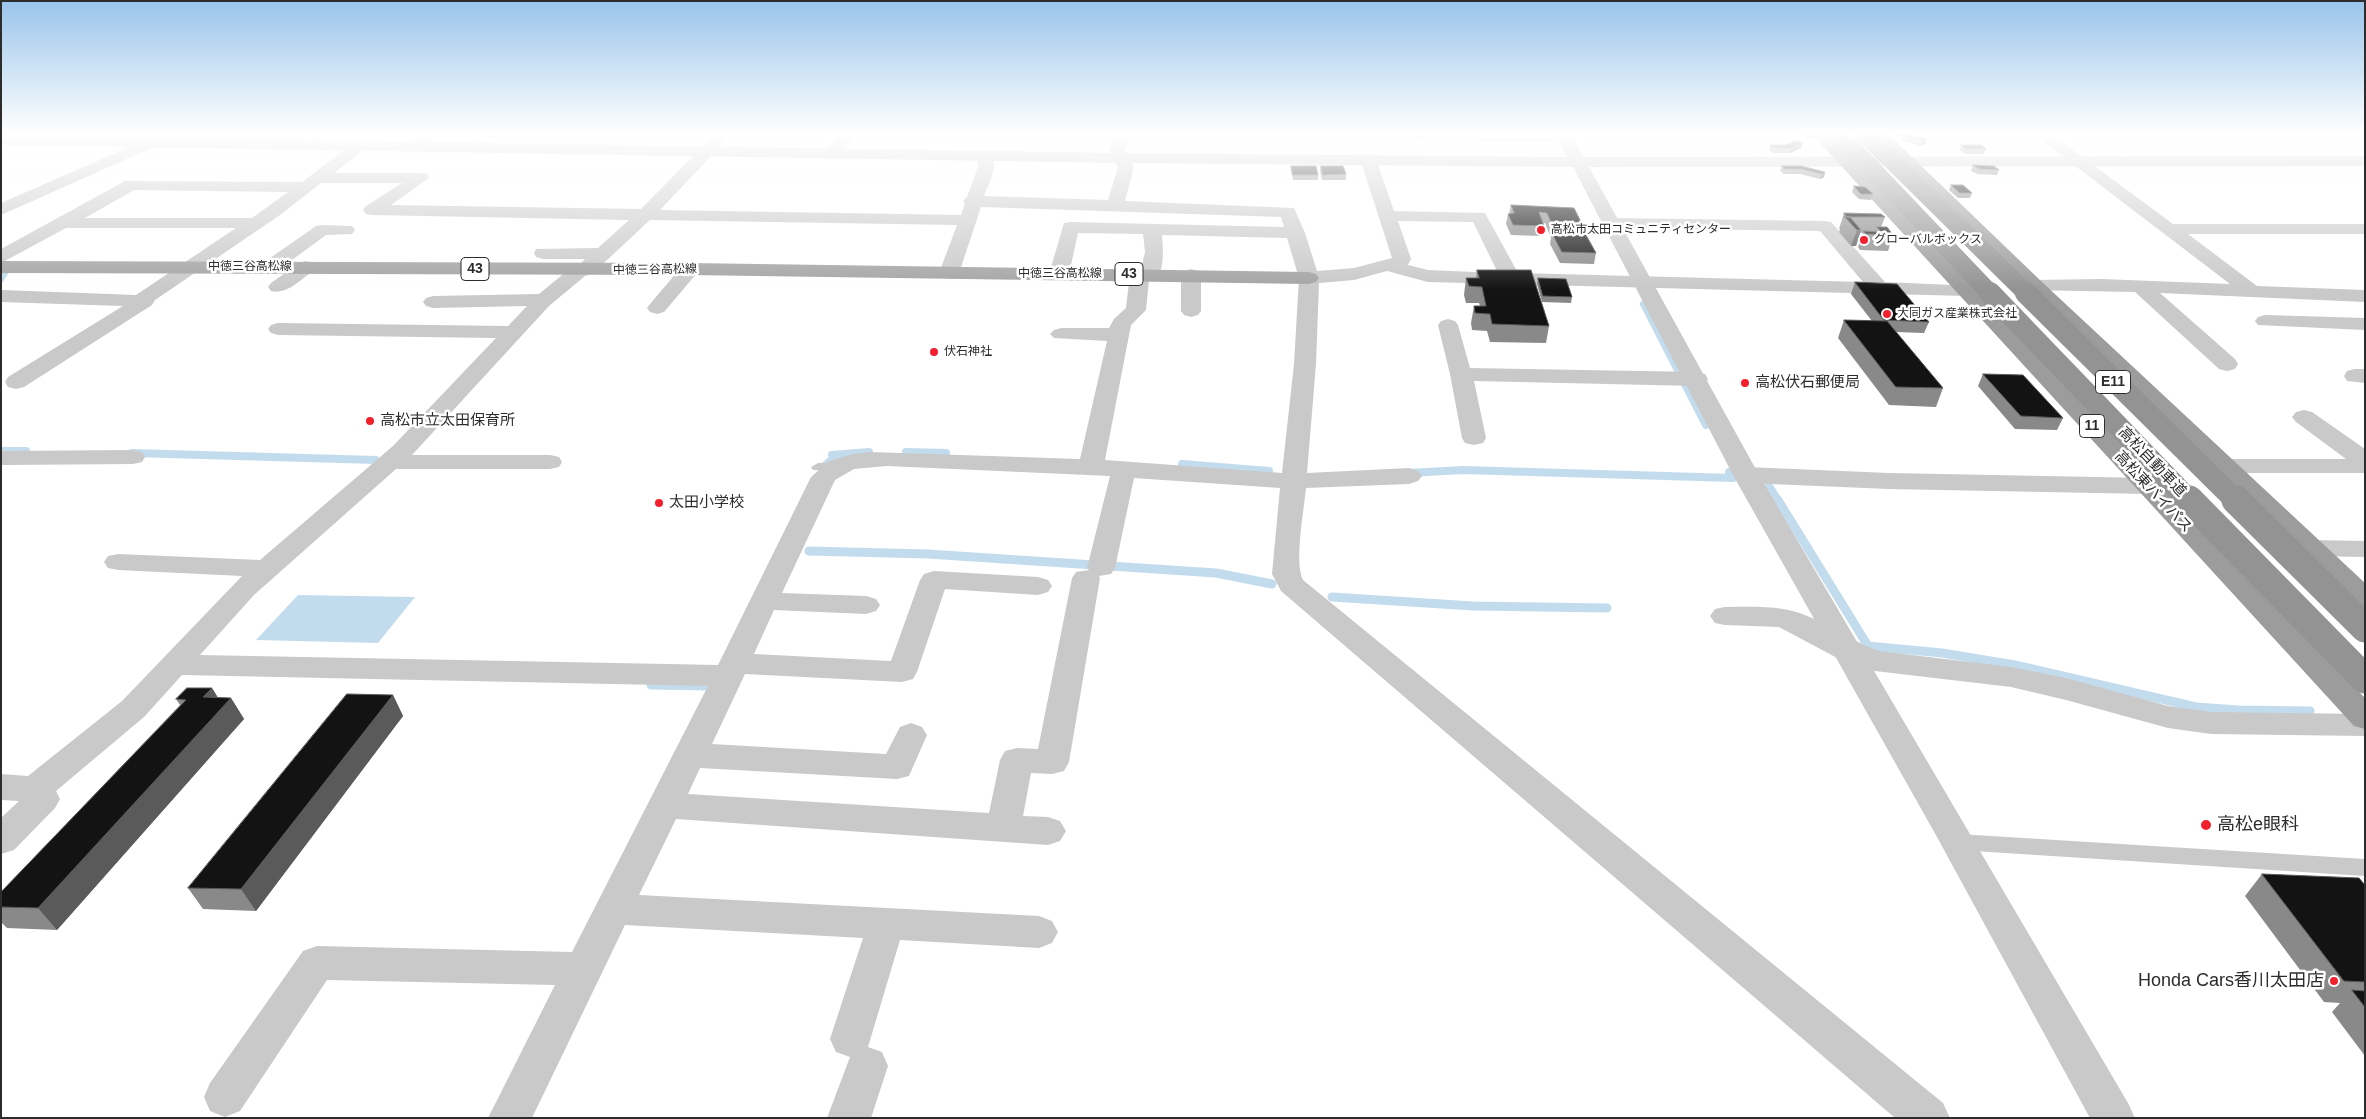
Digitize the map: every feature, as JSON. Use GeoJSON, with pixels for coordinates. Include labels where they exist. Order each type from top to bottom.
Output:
{"type":"FeatureCollection","features":[{"type":"Feature","properties":{"kind":"highway","name":"高松東バイパス"},"geometry":{"type":"LineString","coordinates":[[1867,185],[2365,718]]}},
{"type":"Feature","properties":{"kind":"highway","name":"高松自動車道"},"geometry":{"type":"LineString","coordinates":[[1888,185],[2125,434],[2365,679]]}},
{"type":"Feature","properties":{"kind":"highway","name":"高松自動車道"},"geometry":{"type":"LineString","coordinates":[[1917,185],[2365,628]]}},
{"type":"Feature","properties":{"kind":"highway"},"geometry":{"type":"LineString","coordinates":[[1932,185],[2035,286],[2365,599]]}},
{"type":"Feature","properties":{"kind":"main road","name":"中徳三谷高松線"},"geometry":{"type":"LineString","coordinates":[[1,267],[192,266],[582,270],[690,269],[1145,274],[1309,278]]}},
{"type":"Feature","properties":{"kind":"street"},"geometry":{"type":"LineString","coordinates":[[1,210],[56,185]]}},
{"type":"Feature","properties":{"kind":"street"},"geometry":{"type":"LineString","coordinates":[[1,258],[131,186],[167,185]]}},
{"type":"Feature","properties":{"kind":"street"},"geometry":{"type":"LineString","coordinates":[[140,301],[309,185]]}},
{"type":"Feature","properties":{"kind":"street"},"geometry":{"type":"LineString","coordinates":[[410,185],[372,210],[647,213],[966,220]]}},
{"type":"Feature","properties":{"kind":"street"},"geometry":{"type":"LineString","coordinates":[[1,787],[35,789],[133,709],[175,665],[192,643],[244,589],[389,462],[544,300],[603,254],[673,185]]}},
{"type":"Feature","properties":{"kind":"street"},"geometry":{"type":"LineString","coordinates":[[949,273],[978,185]]}},
{"type":"Feature","properties":{"kind":"street"},"geometry":{"type":"LineString","coordinates":[[1115,206],[1121,185]]}},
{"type":"Feature","properties":{"kind":"street"},"geometry":{"type":"LineString","coordinates":[[1309,278],[1354,274],[1398,264],[1402,259],[1377,185]]}},
{"type":"Feature","properties":{"kind":"street"},"geometry":{"type":"LineString","coordinates":[[1591,185],[1646,283],[1746,475],[1850,652],[2113,1118]]}},
{"type":"Feature","properties":{"kind":"street"},"geometry":{"type":"LineString","coordinates":[[2108,185],[2254,292]]}},
{"type":"Feature","properties":{"kind":"street"},"geometry":{"type":"LineString","coordinates":[[1,199],[25,199]]}},
{"type":"Feature","properties":{"kind":"street"},"geometry":{"type":"LineString","coordinates":[[873,218],[884,199]]}},
{"type":"Feature","properties":{"kind":"street"},"geometry":{"type":"LineString","coordinates":[[972,201],[1288,212],[1309,278],[1305,364],[1292,481],[1286,574],[1291,585],[1928,1118]]}},
{"type":"Feature","properties":{"kind":"street"},"geometry":{"type":"LineString","coordinates":[[1387,216],[1479,217],[1511,279]]}},
{"type":"Feature","properties":{"kind":"street"},"geometry":{"type":"LineString","coordinates":[[64,222],[256,223]]}},
{"type":"Feature","properties":{"kind":"street"},"geometry":{"type":"LineString","coordinates":[[1613,223],[1825,226],[1880,289]]}},
{"type":"Feature","properties":{"kind":"street"},"geometry":{"type":"LineString","coordinates":[[1059,274],[1070,227],[1296,233]]}},
{"type":"Feature","properties":{"kind":"street"},"geometry":{"type":"LineString","coordinates":[[2167,229],[2365,229]]}},
{"type":"Feature","properties":{"kind":"street"},"geometry":{"type":"LineString","coordinates":[[270,267],[322,230],[346,230]]}},
{"type":"Feature","properties":{"kind":"street"},"geometry":{"type":"LineString","coordinates":[[1091,467],[1121,323],[1136,310],[1145,274],[1154,252],[1152,230]]}},
{"type":"Feature","properties":{"kind":"street"},"geometry":{"type":"LineString","coordinates":[[542,252],[603,254]]}},
{"type":"Feature","properties":{"kind":"street"},"geometry":{"type":"LineString","coordinates":[[1388,266],[1428,276],[1966,290]]}},
{"type":"Feature","properties":{"kind":"street"},"geometry":{"type":"LineString","coordinates":[[278,287],[306,267]]}},
{"type":"Feature","properties":{"kind":"street"},"geometry":{"type":"LineString","coordinates":[[658,308],[690,269]]}},
{"type":"Feature","properties":{"kind":"street"},"geometry":{"type":"LineString","coordinates":[[1191,275],[1191,311]]}},
{"type":"Feature","properties":{"kind":"street"},"geometry":{"type":"LineString","coordinates":[[2035,286],[2140,286],[2365,296]]}},
{"type":"Feature","properties":{"kind":"street"},"geometry":{"type":"LineString","coordinates":[[2140,286],[2227,364]]}},
{"type":"Feature","properties":{"kind":"street"},"geometry":{"type":"LineString","coordinates":[[1,296],[145,302],[16,382]]}},
{"type":"Feature","properties":{"kind":"street"},"geometry":{"type":"LineString","coordinates":[[433,302],[544,300]]}},
{"type":"Feature","properties":{"kind":"street"},"geometry":{"type":"LineString","coordinates":[[2265,321],[2365,324]]}},
{"type":"Feature","properties":{"kind":"street"},"geometry":{"type":"LineString","coordinates":[[1448,325],[1462,374],[1474,438]]}},
{"type":"Feature","properties":{"kind":"street"},"geometry":{"type":"LineString","coordinates":[[278,329],[514,332]]}},
{"type":"Feature","properties":{"kind":"street"},"geometry":{"type":"LineString","coordinates":[[1060,337],[1120,335]]}},
{"type":"Feature","properties":{"kind":"street"},"geometry":{"type":"LineString","coordinates":[[1462,374],[1697,379]]}},
{"type":"Feature","properties":{"kind":"street"},"geometry":{"type":"LineString","coordinates":[[2304,417],[2365,461]]}},
{"type":"Feature","properties":{"kind":"street"},"geometry":{"type":"LineString","coordinates":[[1,458],[133,457]]}},
{"type":"Feature","properties":{"kind":"street"},"geometry":{"type":"LineString","coordinates":[[510,1118],[690,755],[824,477],[827,467],[855,461],[887,459],[1124,468],[1292,481],[1409,476]]}},
{"type":"Feature","properties":{"kind":"street"},"geometry":{"type":"LineString","coordinates":[[389,462],[550,462]]}},
{"type":"Feature","properties":{"kind":"street"},"geometry":{"type":"LineString","coordinates":[[2225,466],[2365,466]]}},
{"type":"Feature","properties":{"kind":"street"},"geometry":{"type":"LineString","coordinates":[[1003,828],[1017,760],[1052,762],[1094,573],[1124,468]]}},
{"type":"Feature","properties":{"kind":"street"},"geometry":{"type":"LineString","coordinates":[[1746,475],[1888,482],[2148,486]]}},
{"type":"Feature","properties":{"kind":"street"},"geometry":{"type":"LineString","coordinates":[[2310,548],[2365,549]]}},
{"type":"Feature","properties":{"kind":"street"},"geometry":{"type":"LineString","coordinates":[[118,562],[268,569]]}},
{"type":"Feature","properties":{"kind":"street"},"geometry":{"type":"LineString","coordinates":[[175,665],[902,672],[934,580],[1038,586]]}},
{"type":"Feature","properties":{"kind":"street"},"geometry":{"type":"LineString","coordinates":[[764,600],[866,605]]}},
{"type":"Feature","properties":{"kind":"street"},"geometry":{"type":"LineString","coordinates":[[1725,616],[1782,618],[1801,625],[1850,652],[1875,661],[2011,677],[2066,689],[2168,717],[2211,722],[2365,725]]}},
{"type":"Feature","properties":{"kind":"street"},"geometry":{"type":"LineString","coordinates":[[690,755],[897,767],[911,735]]}},
{"type":"Feature","properties":{"kind":"street"},"geometry":{"type":"LineString","coordinates":[[1,840],[43,799],[35,789]]}},
{"type":"Feature","properties":{"kind":"street"},"geometry":{"type":"LineString","coordinates":[[665,805],[1048,831]]}},
{"type":"Feature","properties":{"kind":"street"},"geometry":{"type":"LineString","coordinates":[[613,909],[1039,932]]}},
{"type":"Feature","properties":{"kind":"street"},"geometry":{"type":"LineString","coordinates":[[849,1118],[859,1053],[886,924]]}},
{"type":"Feature","properties":{"kind":"street"},"geometry":{"type":"LineString","coordinates":[[225,1097],[318,963],[584,969]]}},
{"type":"Feature","properties":{"kind":"lane"},"geometry":{"type":"LineString","coordinates":[[1958,842],[2365,868]]}},
{"type":"Feature","properties":{"kind":"water"},"geometry":{"type":"Polygon","coordinates":[[[298,595],[415,597],[378,643],[256,640],[298,595]]]}},
{"type":"Feature","properties":{"kind":"building"},"geometry":{"type":"Polygon","coordinates":[[[1951,185],[1963,185],[1972,193],[1960,193],[1951,185]]]}},
{"type":"Feature","properties":{"kind":"building"},"geometry":{"type":"Polygon","coordinates":[[[1854,186],[1865,187],[1873,194],[1861,194],[1854,186]]]}},
{"type":"Feature","properties":{"kind":"building"},"geometry":{"type":"Polygon","coordinates":[[[1511,205],[1574,208],[1584,228],[1553,227],[1547,213],[1539,212],[1544,226],[1513,225],[1508,214],[1514,213],[1511,205]]]}},
{"type":"Feature","properties":{"kind":"building"},"geometry":{"type":"Polygon","coordinates":[[[1844,213],[1881,214],[1885,217],[1847,217],[1844,213]]]}},
{"type":"Feature","properties":{"kind":"building"},"geometry":{"type":"Polygon","coordinates":[[[1844,216],[1850,217],[1861,230],[1857,230],[1844,216]]]}},
{"type":"Feature","properties":{"kind":"building"},"geometry":{"type":"Polygon","coordinates":[[[1877,227],[1887,227],[1893,235],[1866,234],[1863,231],[1881,232],[1877,227]]]}},
{"type":"Feature","properties":{"kind":"building"},"geometry":{"type":"Polygon","coordinates":[[[1552,233],[1585,233],[1596,253],[1562,252],[1552,233]]]}},
{"type":"Feature","properties":{"kind":"building"},"geometry":{"type":"Polygon","coordinates":[[[1477,270],[1531,270],[1549,326],[1492,324],[1490,314],[1475,313],[1474,306],[1486,306],[1482,287],[1469,286],[1466,278],[1479,278],[1477,270]]]}},
{"type":"Feature","properties":{"kind":"building"},"geometry":{"type":"Polygon","coordinates":[[[1538,278],[1566,279],[1572,297],[1543,296],[1538,278]]]}},
{"type":"Feature","properties":{"kind":"building"},"geometry":{"type":"Polygon","coordinates":[[[1855,282],[1897,284],[1929,322],[1884,320],[1855,282]]]}},
{"type":"Feature","properties":{"kind":"building"},"geometry":{"type":"Polygon","coordinates":[[[1844,320],[1887,321],[1943,388],[1896,387],[1844,320]]]}},
{"type":"Feature","properties":{"kind":"building"},"geometry":{"type":"Polygon","coordinates":[[[1983,374],[2023,375],[2063,418],[2021,416],[1983,374]]]}},
{"type":"Feature","properties":{"kind":"building"},"geometry":{"type":"Polygon","coordinates":[[[187,688],[212,688],[203,697],[231,698],[38,908],[1,907],[1,892],[186,700],[176,699],[187,688]]]}},
{"type":"Feature","properties":{"kind":"building"},"geometry":{"type":"Polygon","coordinates":[[[347,694],[393,695],[241,889],[188,888],[347,694]]]}},
{"type":"Feature","properties":{"kind":"building"},"geometry":{"type":"Polygon","coordinates":[[[2262,874],[2359,878],[2365,885],[2365,982],[2344,981],[2262,874]]]}},
{"type":"Feature","properties":{"kind":"building"},"geometry":{"type":"Polygon","coordinates":[[[2352,990],[2365,991],[2365,1007],[2352,990]]]}},
{"type":"Feature","properties":{"kind":"waterway"},"geometry":{"type":"LineString","coordinates":[[1,271],[6,272],[1,280]]}},
{"type":"Feature","properties":{"kind":"waterway"},"geometry":{"type":"LineString","coordinates":[[1644,304],[1706,425]]}},
{"type":"Feature","properties":{"kind":"waterway"},"geometry":{"type":"LineString","coordinates":[[1,451],[26,451]]}},
{"type":"Feature","properties":{"kind":"waterway"},"geometry":{"type":"LineString","coordinates":[[832,455],[869,452]]}},
{"type":"Feature","properties":{"kind":"waterway"},"geometry":{"type":"LineString","coordinates":[[906,452],[946,453]]}},
{"type":"Feature","properties":{"kind":"waterway"},"geometry":{"type":"LineString","coordinates":[[132,453],[376,460]]}},
{"type":"Feature","properties":{"kind":"waterway"},"geometry":{"type":"LineString","coordinates":[[822,468],[837,455]]}},
{"type":"Feature","properties":{"kind":"waterway"},"geometry":{"type":"LineString","coordinates":[[1182,464],[1269,471]]}},
{"type":"Feature","properties":{"kind":"waterway"},"geometry":{"type":"LineString","coordinates":[[1408,473],[1463,470],[1733,478],[1729,472]]}},
{"type":"Feature","properties":{"kind":"waterway"},"geometry":{"type":"LineString","coordinates":[[1769,486],[1779,502]]}},
{"type":"Feature","properties":{"kind":"waterway"},"geometry":{"type":"LineString","coordinates":[[1778,500],[1868,646],[1942,653],[2015,665],[2196,707],[2310,711]]}},
{"type":"Feature","properties":{"kind":"waterway"},"geometry":{"type":"LineString","coordinates":[[809,551],[928,554],[1216,573],[1272,584]]}},
{"type":"Feature","properties":{"kind":"waterway"},"geometry":{"type":"LineString","coordinates":[[1332,597],[1473,606],[1607,608]]}},
{"type":"Feature","properties":{"kind":"waterway"},"geometry":{"type":"LineString","coordinates":[[651,685],[709,686],[713,679]]}},
{"type":"Feature","properties":{"kind":"place","name":"高松市太田コミュニティセンター"},"geometry":{"type":"Point","coordinates":[1541,230]}},
{"type":"Feature","properties":{"kind":"place","name":"グローバルボックス"},"geometry":{"type":"Point","coordinates":[1864,240]}},
{"type":"Feature","properties":{"kind":"place","name":"大同ガス産業株式会社"},"geometry":{"type":"Point","coordinates":[1887,314]}},
{"type":"Feature","properties":{"kind":"place","name":"伏石神社"},"geometry":{"type":"Point","coordinates":[934,352]}},
{"type":"Feature","properties":{"kind":"place","name":"高松伏石郵便局"},"geometry":{"type":"Point","coordinates":[1745,383]}},
{"type":"Feature","properties":{"kind":"place","name":"高松市立太田保育所"},"geometry":{"type":"Point","coordinates":[370,421]}},
{"type":"Feature","properties":{"kind":"place","name":"太田小学校"},"geometry":{"type":"Point","coordinates":[659,503]}},
{"type":"Feature","properties":{"kind":"place","name":"高松e眼科"},"geometry":{"type":"Point","coordinates":[2206,825]}},
{"type":"Feature","properties":{"kind":"place","name":"Honda Cars香川太田店"},"geometry":{"type":"Point","coordinates":[2334,981]}}]}
